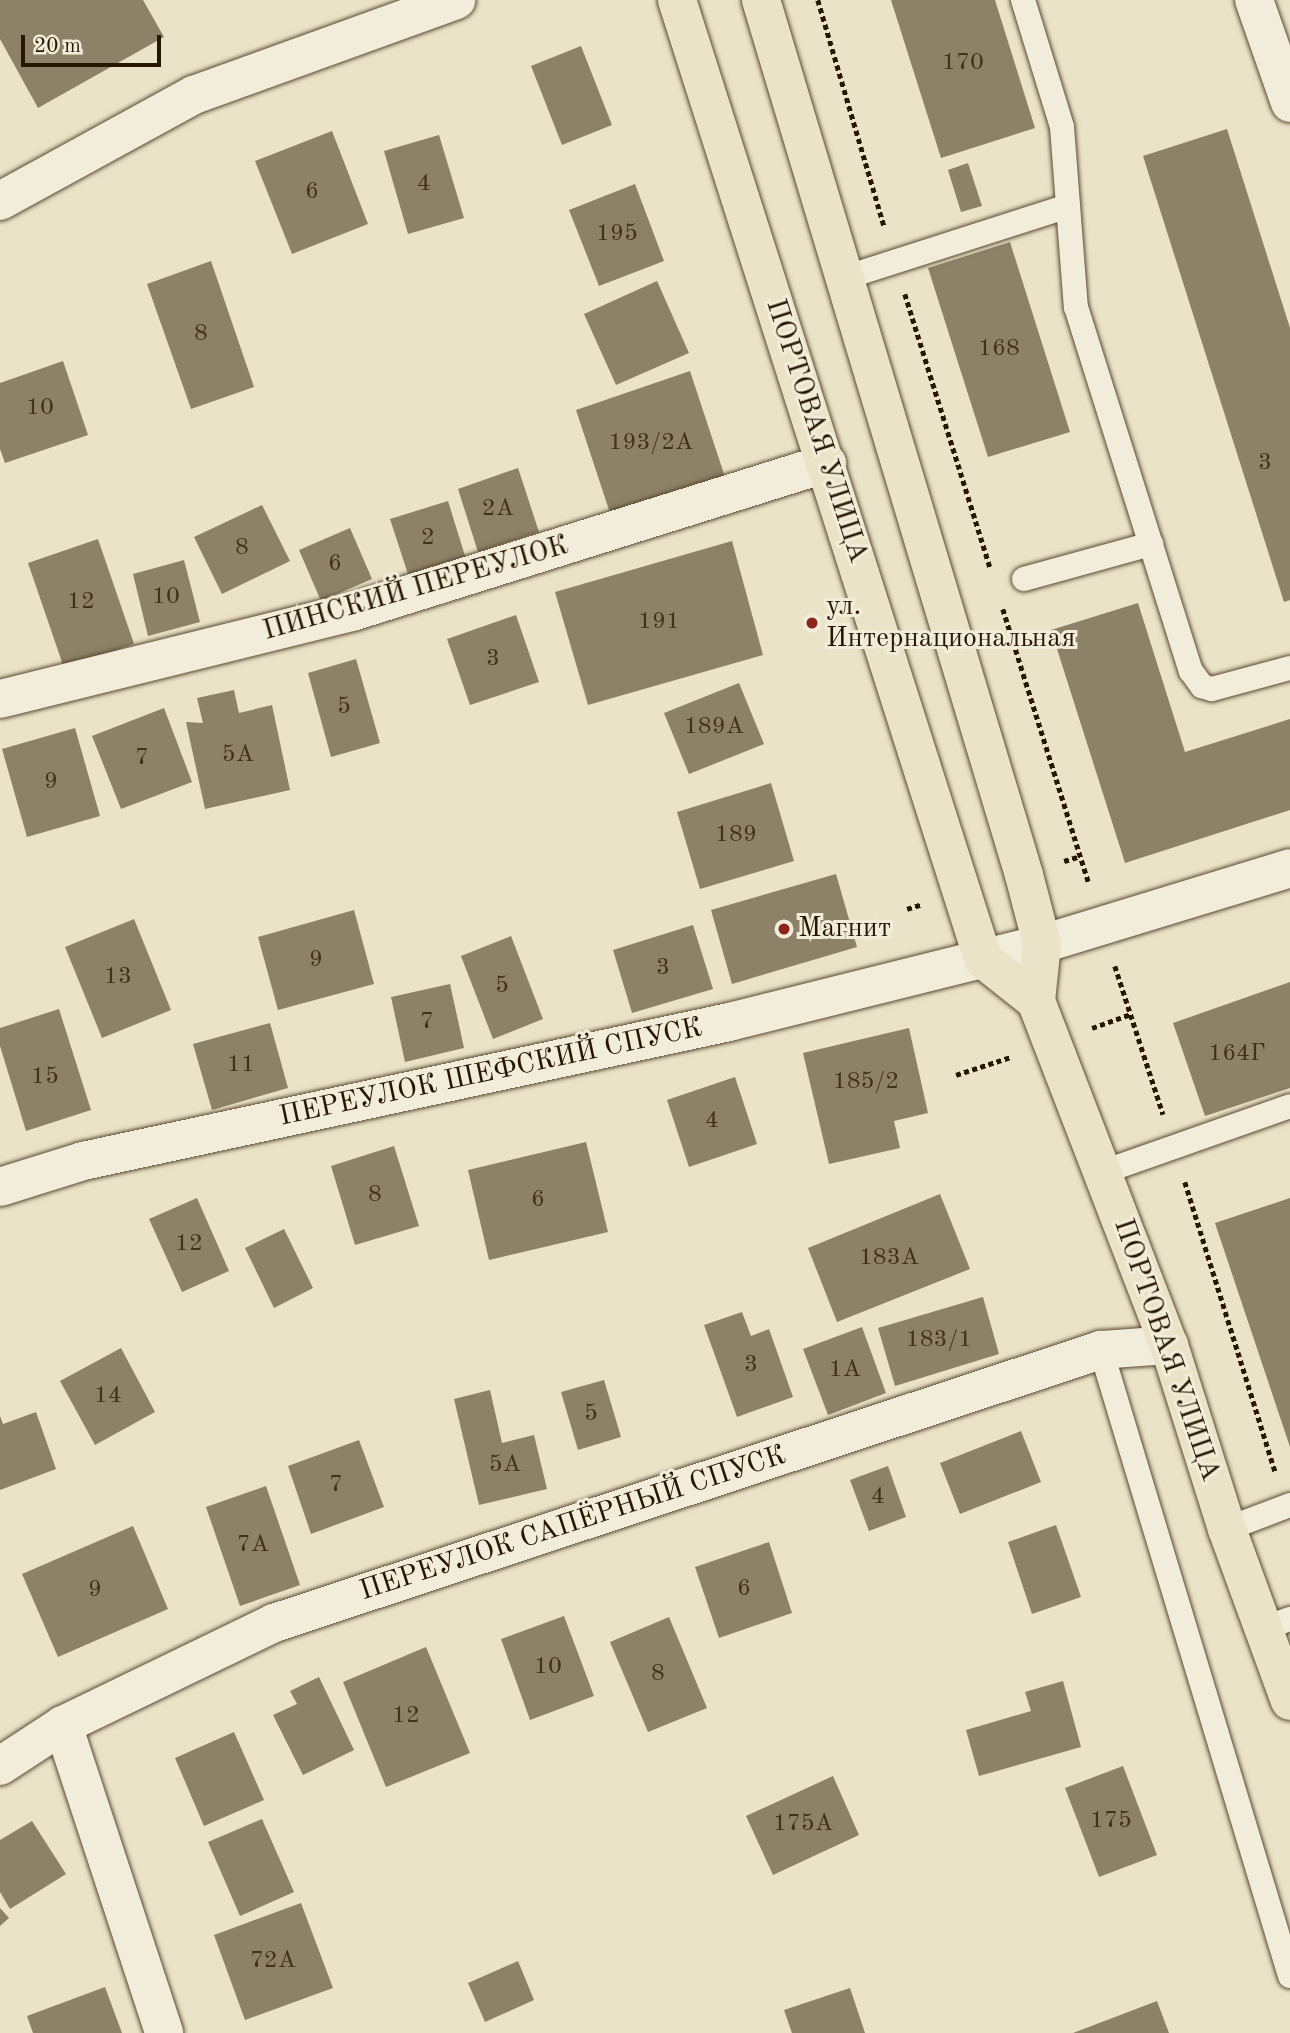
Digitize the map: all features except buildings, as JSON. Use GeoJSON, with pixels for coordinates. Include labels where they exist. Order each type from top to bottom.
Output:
{"type":"FeatureCollection","features":[{"type":"Feature","properties":{"kind":"main road","name":"ПОРТОВАЯ УЛИЦА"},"geometry":{"type":"LineString","coordinates":[[677,0],[827,463],[983,959]]}},
{"type":"Feature","properties":{"kind":"main road","name":"ПОРТОВАЯ УЛИЦА"},"geometry":{"type":"LineString","coordinates":[[761,0],[1042,944],[1036,1001],[1169,1345],[1227,1529],[1277,1624],[1290,1701]]}},
{"type":"Feature","properties":{"kind":"main road"},"geometry":{"type":"LineString","coordinates":[[983,959],[1036,1001]]}},
{"type":"Feature","properties":{"kind":"street"},"geometry":{"type":"LineString","coordinates":[[0,201],[194,95],[456,0]]}},
{"type":"Feature","properties":{"kind":"street"},"geometry":{"type":"LineString","coordinates":[[1254,0],[1290,103]]}},
{"type":"Feature","properties":{"kind":"street","name":"ПИНСКИЙ ПЕРЕУЛОК"},"geometry":{"type":"LineString","coordinates":[[0,699],[352,612],[827,463]]}},
{"type":"Feature","properties":{"kind":"street","name":"ПЕРЕУЛОК ШЕФСКИЙ СПУСК"},"geometry":{"type":"LineString","coordinates":[[0,1188],[83,1161],[729,1022],[983,959],[1042,944],[1290,868]]}},
{"type":"Feature","properties":{"kind":"street","name":"ПЕРЕУЛОК САПЁРНЫЙ СПУСК"},"geometry":{"type":"LineString","coordinates":[[0,1766],[63,1725],[274,1623],[1101,1350],[1169,1345]]}},
{"type":"Feature","properties":{"kind":"street"},"geometry":{"type":"LineString","coordinates":[[63,1725],[164,2033]]}},
{"type":"Feature","properties":{"kind":"lane"},"geometry":{"type":"LineString","coordinates":[[1023,0],[1062,127],[1076,307],[1191,671],[1202,686],[1225,688],[1290,668]]}},
{"type":"Feature","properties":{"kind":"lane"},"geometry":{"type":"LineString","coordinates":[[844,278],[1068,206]]}},
{"type":"Feature","properties":{"kind":"lane"},"geometry":{"type":"LineString","coordinates":[[1024,579],[1151,544]]}},
{"type":"Feature","properties":{"kind":"lane"},"geometry":{"type":"LineString","coordinates":[[1103,1172],[1290,1106]]}},
{"type":"Feature","properties":{"kind":"lane"},"geometry":{"type":"LineString","coordinates":[[1101,1350],[1290,1976]]}},
{"type":"Feature","properties":{"kind":"lane"},"geometry":{"type":"LineString","coordinates":[[1227,1529],[1288,1506]]}},
{"type":"Feature","properties":{"kind":"path"},"geometry":{"type":"LineString","coordinates":[[818,0],[992,574]]}},
{"type":"Feature","properties":{"kind":"path"},"geometry":{"type":"LineString","coordinates":[[1000,600],[1288,1506]]}},
{"type":"Feature","properties":{"kind":"place","name":"ул. Интернациональная"},"geometry":{"type":"Point","coordinates":[812,623]}},
{"type":"Feature","properties":{"kind":"place","name":"Магнит"},"geometry":{"type":"Point","coordinates":[784,929]}}]}
